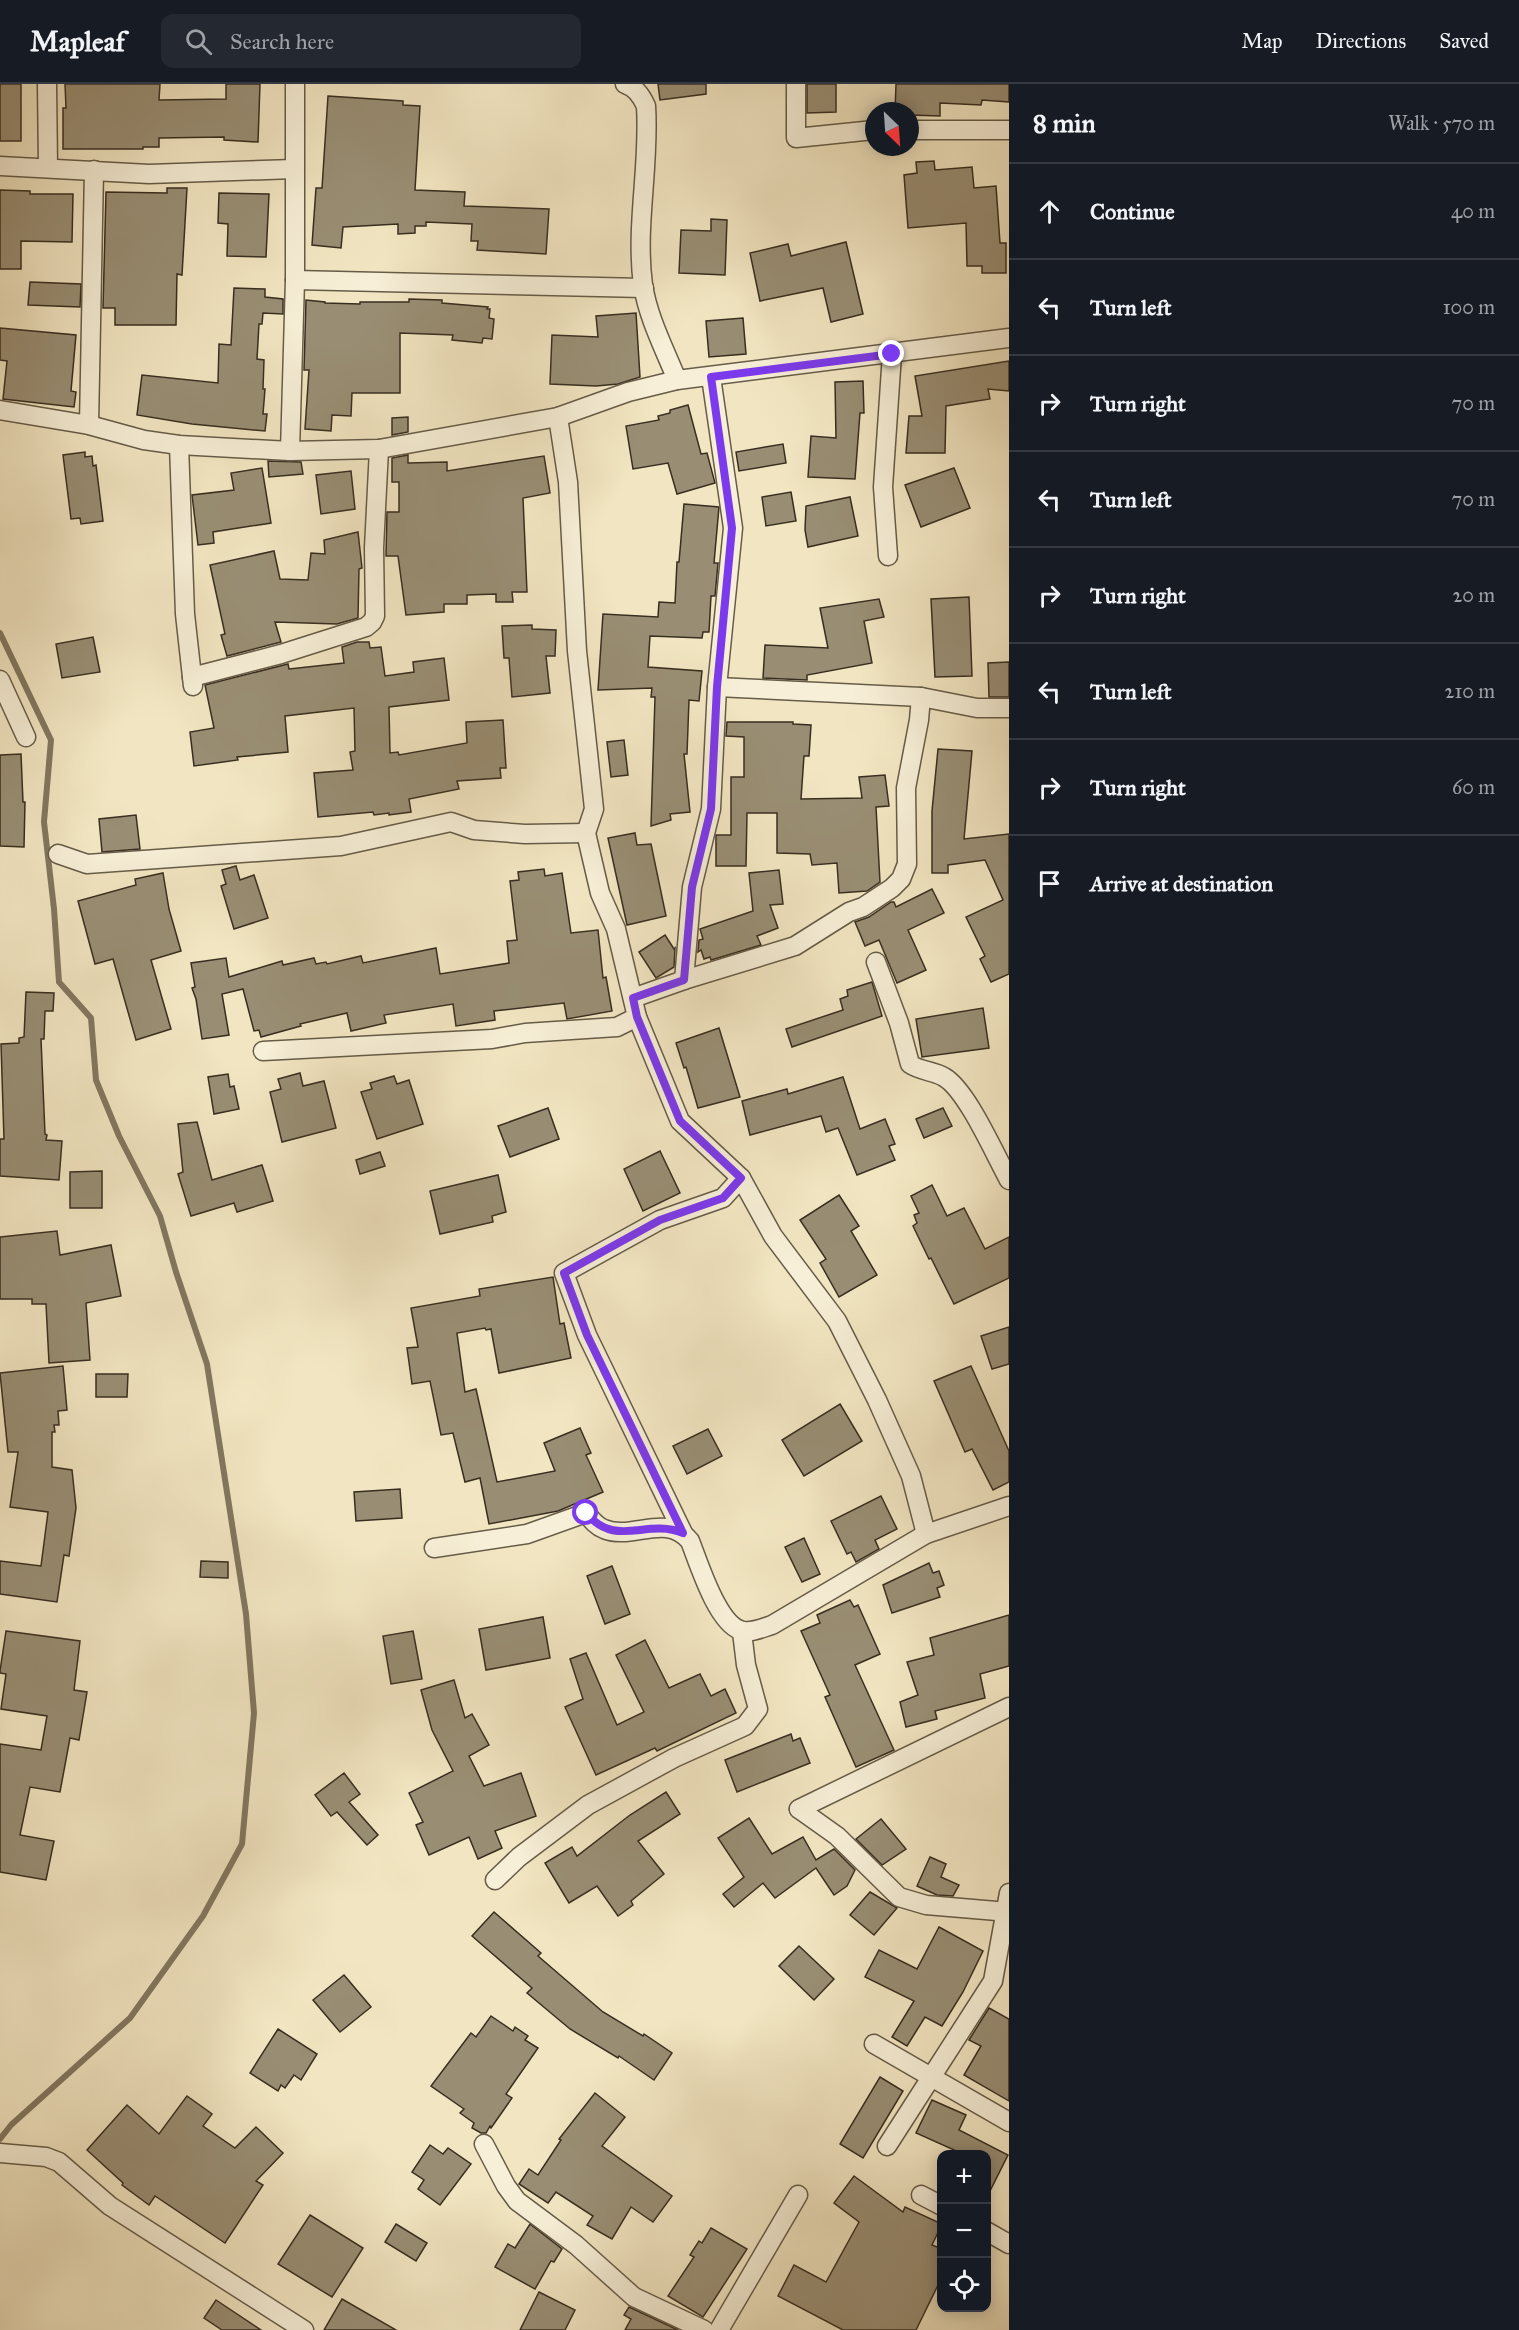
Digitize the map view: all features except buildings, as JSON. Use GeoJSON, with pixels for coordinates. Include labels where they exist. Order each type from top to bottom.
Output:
{"type":"FeatureCollection","features":[{"type":"Feature","properties":{"kind":"street"},"geometry":{"type":"LineString","coordinates":[[47,84],[48,167]]}},
{"type":"Feature","properties":{"kind":"street"},"geometry":{"type":"LineString","coordinates":[[290,451],[295,280],[295,84]]}},
{"type":"Feature","properties":{"kind":"street"},"geometry":{"type":"LineString","coordinates":[[625,84],[630,85],[641,96],[646,106],[641,261],[644,288],[652,317],[677,380]]}},
{"type":"Feature","properties":{"kind":"street"},"geometry":{"type":"LineString","coordinates":[[796,84],[796,138],[865,131]]}},
{"type":"Feature","properties":{"kind":"street"},"geometry":{"type":"LineString","coordinates":[[919,130],[1009,130]]}},
{"type":"Feature","properties":{"kind":"street"},"geometry":{"type":"LineString","coordinates":[[0,166],[148,174],[294,169]]}},
{"type":"Feature","properties":{"kind":"street"},"geometry":{"type":"LineString","coordinates":[[88,425],[94,170]]}},
{"type":"Feature","properties":{"kind":"street"},"geometry":{"type":"LineString","coordinates":[[295,280],[644,288]]}},
{"type":"Feature","properties":{"kind":"street"},"geometry":{"type":"LineString","coordinates":[[0,410],[88,425],[144,440],[178,445],[290,451],[379,449],[558,417],[628,392],[677,380],[1009,338]]}},
{"type":"Feature","properties":{"kind":"street"},"geometry":{"type":"LineString","coordinates":[[888,556],[883,487],[892,354]]}},
{"type":"Feature","properties":{"kind":"street"},"geometry":{"type":"LineString","coordinates":[[684,980],[692,887],[711,809],[717,687],[732,528],[711,377]]}},
{"type":"Feature","properties":{"kind":"street"},"geometry":{"type":"LineString","coordinates":[[558,417],[568,482],[578,651],[594,809],[586,833],[600,893],[616,929],[637,1017],[680,1121],[741,1178],[773,1236],[837,1321],[877,1400],[911,1476],[926,1534]]}},
{"type":"Feature","properties":{"kind":"street"},"geometry":{"type":"LineString","coordinates":[[178,445],[185,614],[193,682],[366,627],[372,622],[375,616],[374,548],[379,449]]}},
{"type":"Feature","properties":{"kind":"street"},"geometry":{"type":"LineString","coordinates":[[0,680],[26,738]]}},
{"type":"Feature","properties":{"kind":"street"},"geometry":{"type":"LineString","coordinates":[[717,687],[921,697],[977,708],[1009,708]]}},
{"type":"Feature","properties":{"kind":"street"},"geometry":{"type":"LineString","coordinates":[[633,998],[795,946],[849,912],[863,907],[892,888],[901,879],[907,864],[906,788],[921,697]]}},
{"type":"Feature","properties":{"kind":"street"},"geometry":{"type":"LineString","coordinates":[[58,854],[87,864],[341,846],[451,822],[474,830],[525,834],[586,833]]}},
{"type":"Feature","properties":{"kind":"street"},"geometry":{"type":"LineString","coordinates":[[876,962],[899,1023],[910,1064],[918,1069],[945,1077],[962,1095],[1009,1180]]}},
{"type":"Feature","properties":{"kind":"street"},"geometry":{"type":"LineString","coordinates":[[263,1051],[492,1039],[525,1033],[617,1027],[637,1017]]}},
{"type":"Feature","properties":{"kind":"street"},"geometry":{"type":"LineString","coordinates":[[741,1178],[723,1198],[660,1220],[564,1273],[587,1335],[683,1533],[690,1541],[722,1615],[730,1626],[742,1632],[772,1625],[926,1534],[1009,1506]]}},
{"type":"Feature","properties":{"kind":"street"},"geometry":{"type":"LineString","coordinates":[[434,1548],[527,1534],[586,1513],[604,1529],[617,1532],[670,1528],[683,1533]]}},
{"type":"Feature","properties":{"kind":"street"},"geometry":{"type":"LineString","coordinates":[[495,1881],[519,1857],[588,1805],[674,1758],[745,1726],[758,1709],[746,1665],[742,1632]]}},
{"type":"Feature","properties":{"kind":"street"},"geometry":{"type":"LineString","coordinates":[[1008,1912],[927,1905],[899,1897],[837,1836],[799,1809],[1009,1707]]}},
{"type":"Feature","properties":{"kind":"street"},"geometry":{"type":"LineString","coordinates":[[887,2146],[993,1981],[1008,1912],[1009,1893]]}},
{"type":"Feature","properties":{"kind":"street"},"geometry":{"type":"LineString","coordinates":[[874,2044],[1009,2122]]}},
{"type":"Feature","properties":{"kind":"street"},"geometry":{"type":"LineString","coordinates":[[484,2144],[506,2186],[518,2201],[576,2245],[634,2297],[704,2330]]}},
{"type":"Feature","properties":{"kind":"street"},"geometry":{"type":"LineString","coordinates":[[0,2153],[46,2157],[58,2162],[110,2206],[304,2330]]}},
{"type":"Feature","properties":{"kind":"street"},"geometry":{"type":"LineString","coordinates":[[719,2330],[798,2195]]}},
{"type":"Feature","properties":{"kind":"street"},"geometry":{"type":"LineString","coordinates":[[921,2195],[938,2204]]}},
{"type":"Feature","properties":{"kind":"street"},"geometry":{"type":"LineString","coordinates":[[991,2233],[1009,2244]]}},
{"type":"Feature","properties":{"kind":"waterway"},"geometry":{"type":"LineString","coordinates":[[0,633],[51,740],[44,822],[54,909],[59,982],[91,1018],[96,1080],[119,1136],[160,1216],[207,1364],[246,1614],[254,1713],[242,1844],[203,1916],[130,2018],[11,2125],[0,2139]]}},
{"type":"Feature","properties":{"kind":"route"},"geometry":{"type":"LineString","coordinates":[[586,1513],[593,1522],[604,1529],[617,1532],[670,1528],[683,1533],[587,1335],[564,1273],[660,1220],[723,1198],[741,1178],[680,1121],[637,1017],[633,998],[684,980],[692,887],[711,809],[717,687],[732,528],[731,507],[711,377],[892,354]]}}]}
